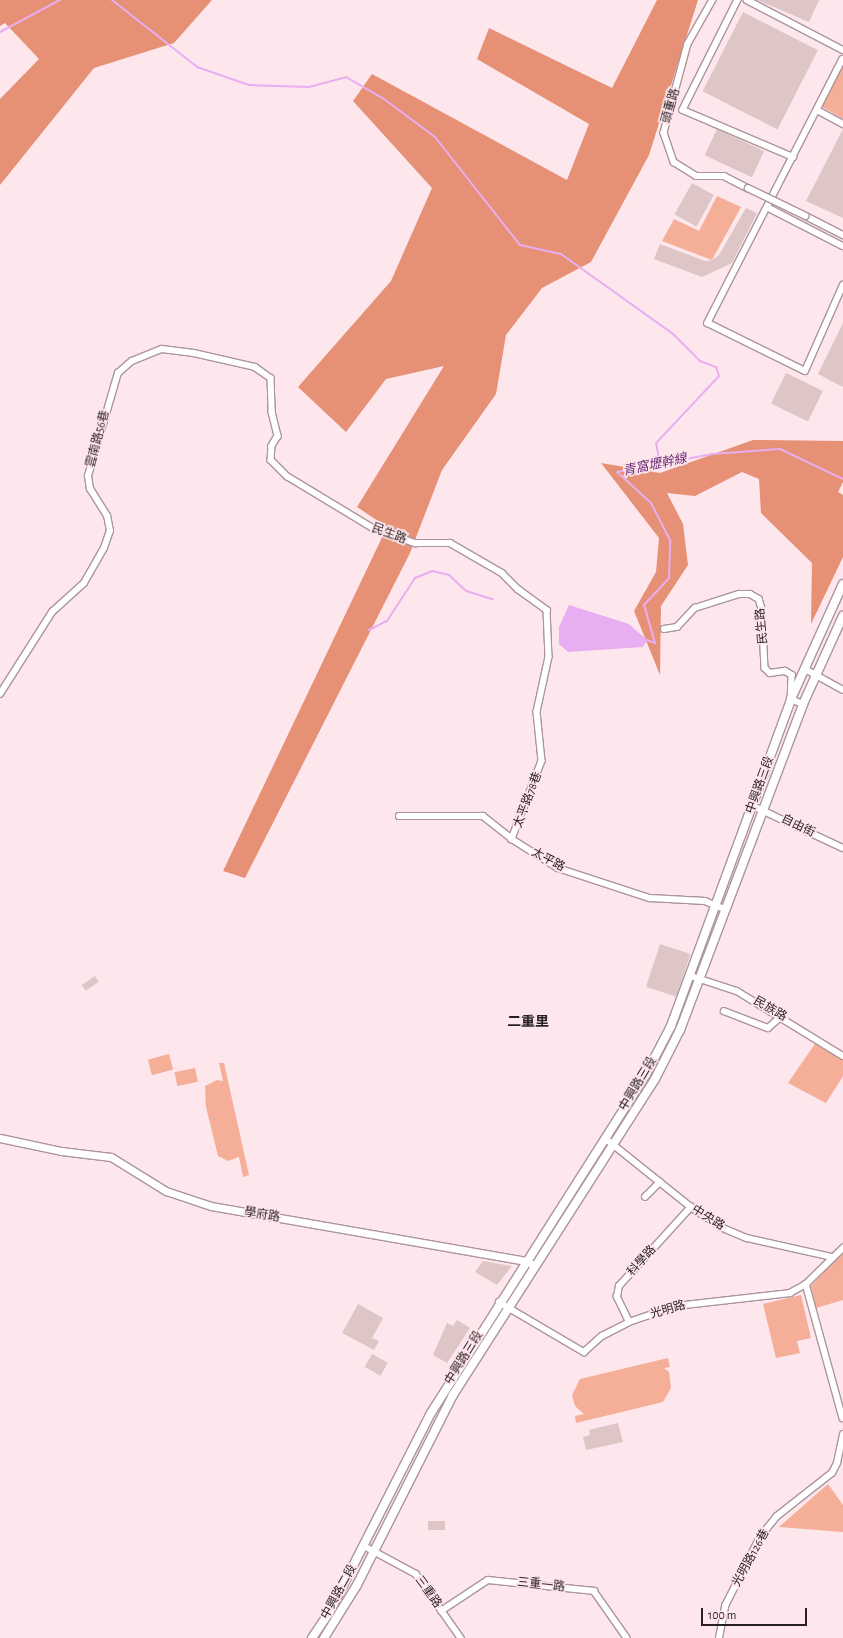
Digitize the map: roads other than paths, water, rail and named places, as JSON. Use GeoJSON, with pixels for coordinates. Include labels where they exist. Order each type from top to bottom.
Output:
{"type":"FeatureCollection","features":[{"type":"Feature","properties":{"kind":"main road","name":"中興路三段"},"geometry":{"type":"LineString","coordinates":[[364,1546],[431,1413],[499,1302],[646,1074],[671,1026],[691,976],[791,699],[842,587]]}},
{"type":"Feature","properties":{"kind":"main road","name":"中興路三段"},"geometry":{"type":"LineString","coordinates":[[374,1550],[449,1401],[614,1144],[658,1072],[680,1030],[701,979],[725,909],[803,704],[815,674],[843,616]]}},
{"type":"Feature","properties":{"kind":"main road","name":"中興路二段"},"geometry":{"type":"LineString","coordinates":[[312,1638],[364,1546]]}},
{"type":"Feature","properties":{"kind":"main road","name":"中興路二段"},"geometry":{"type":"LineString","coordinates":[[324,1638],[374,1550]]}},
{"type":"Feature","properties":{"kind":"street","name":"頭重路"},"geometry":{"type":"LineString","coordinates":[[713,0],[688,44],[664,133],[674,162],[696,176],[724,176],[843,235]]}},
{"type":"Feature","properties":{"kind":"street"},"geometry":{"type":"LineString","coordinates":[[738,0],[683,110],[793,156]]}},
{"type":"Feature","properties":{"kind":"street"},"geometry":{"type":"LineString","coordinates":[[747,0],[843,50]]}},
{"type":"Feature","properties":{"kind":"street"},"geometry":{"type":"LineString","coordinates":[[843,59],[708,323],[805,371],[843,285]]}},
{"type":"Feature","properties":{"kind":"street"},"geometry":{"type":"LineString","coordinates":[[817,110],[843,124]]}},
{"type":"Feature","properties":{"kind":"street"},"geometry":{"type":"LineString","coordinates":[[767,207],[843,246]]}},
{"type":"Feature","properties":{"kind":"street","name":"雲南路56巷"},"geometry":{"type":"LineString","coordinates":[[0,694],[52,612],[84,582],[104,548],[110,531],[107,516],[90,489],[88,476],[118,373],[147,353],[162,349],[194,353],[255,367],[271,378],[272,412],[278,436],[270,453],[276,467]]}},
{"type":"Feature","properties":{"kind":"street","name":"民生路"},"geometry":{"type":"LineString","coordinates":[[276,467],[298,485],[373,528],[415,543],[450,543],[502,573],[547,610]]}},
{"type":"Feature","properties":{"kind":"street","name":"民生路"},"geometry":{"type":"LineString","coordinates":[[664,629],[677,627],[695,608],[739,594],[750,594],[759,599],[762,609],[765,668],[770,673],[785,671],[792,675],[791,699]]}},
{"type":"Feature","properties":{"kind":"street","name":"太平路78巷"},"geometry":{"type":"LineString","coordinates":[[512,839],[542,761],[537,712],[549,657],[547,610]]}},
{"type":"Feature","properties":{"kind":"street"},"geometry":{"type":"LineString","coordinates":[[805,669],[843,690]]}},
{"type":"Feature","properties":{"kind":"street"},"geometry":{"type":"LineString","coordinates":[[791,699],[803,704]]}},
{"type":"Feature","properties":{"kind":"street","name":"自由街"},"geometry":{"type":"LineString","coordinates":[[753,806],[843,848]]}},
{"type":"Feature","properties":{"kind":"street","name":"太平路"},"geometry":{"type":"LineString","coordinates":[[399,816],[482,816],[512,839],[558,868],[662,901],[690,900],[716,905],[725,909]]}},
{"type":"Feature","properties":{"kind":"street","name":"民族路"},"geometry":{"type":"LineString","coordinates":[[691,976],[737,990],[782,1016],[843,1056]]}},
{"type":"Feature","properties":{"kind":"street"},"geometry":{"type":"LineString","coordinates":[[724,1011],[768,1028],[782,1016]]}},
{"type":"Feature","properties":{"kind":"street","name":"學府路"},"geometry":{"type":"LineString","coordinates":[[0,1138],[61,1151],[111,1157],[166,1190],[211,1206],[526,1261],[535,1266]]}},
{"type":"Feature","properties":{"kind":"street","name":"中央路"},"geometry":{"type":"LineString","coordinates":[[605,1138],[691,1207],[723,1228],[746,1238],[832,1257]]}},
{"type":"Feature","properties":{"kind":"street"},"geometry":{"type":"LineString","coordinates":[[645,1197],[660,1182]]}},
{"type":"Feature","properties":{"kind":"street","name":"科學路"},"geometry":{"type":"LineString","coordinates":[[628,1322],[617,1297],[619,1286],[691,1207]]}},
{"type":"Feature","properties":{"kind":"street","name":"光明路"},"geometry":{"type":"LineString","coordinates":[[499,1302],[584,1352],[602,1336],[628,1322],[676,1306],[769,1298],[790,1293],[806,1284],[832,1257],[843,1248]]}},
{"type":"Feature","properties":{"kind":"street"},"geometry":{"type":"LineString","coordinates":[[806,1284],[843,1418]]}},
{"type":"Feature","properties":{"kind":"street","name":"光明路126巷"},"geometry":{"type":"LineString","coordinates":[[720,1638],[725,1606],[760,1537],[776,1517],[832,1473],[837,1463],[843,1435]]}},
{"type":"Feature","properties":{"kind":"street","name":"三重路"},"geometry":{"type":"LineString","coordinates":[[364,1546],[374,1550],[416,1574],[441,1611],[462,1638]]}},
{"type":"Feature","properties":{"kind":"street","name":"三重一路"},"geometry":{"type":"LineString","coordinates":[[441,1611],[488,1580],[594,1591],[626,1638]]}},
{"type":"Feature","properties":{"kind":"waterway"},"geometry":{"type":"LineString","coordinates":[[0,32],[60,0]]}},
{"type":"Feature","properties":{"kind":"waterway"},"geometry":{"type":"LineString","coordinates":[[112,0],[197,67],[249,85],[309,87],[346,77],[384,99],[435,137],[520,245],[561,254],[673,334],[700,361],[716,367],[719,376],[656,443],[660,464]]}},
{"type":"Feature","properties":{"kind":"waterway","name":"青窩壢幹線"},"geometry":{"type":"LineString","coordinates":[[647,640],[655,643],[644,605],[669,578],[670,540],[651,503],[617,472],[712,454],[780,449],[843,479]]}},
{"type":"Feature","properties":{"kind":"waterway"},"geometry":{"type":"LineString","coordinates":[[369,630],[387,621],[415,578],[432,571],[449,575],[466,591],[493,599]]}},
{"type":"Feature","properties":{"kind":"district","name":"二重里"},"geometry":{"type":"Point","coordinates":[528,1022]}}]}
